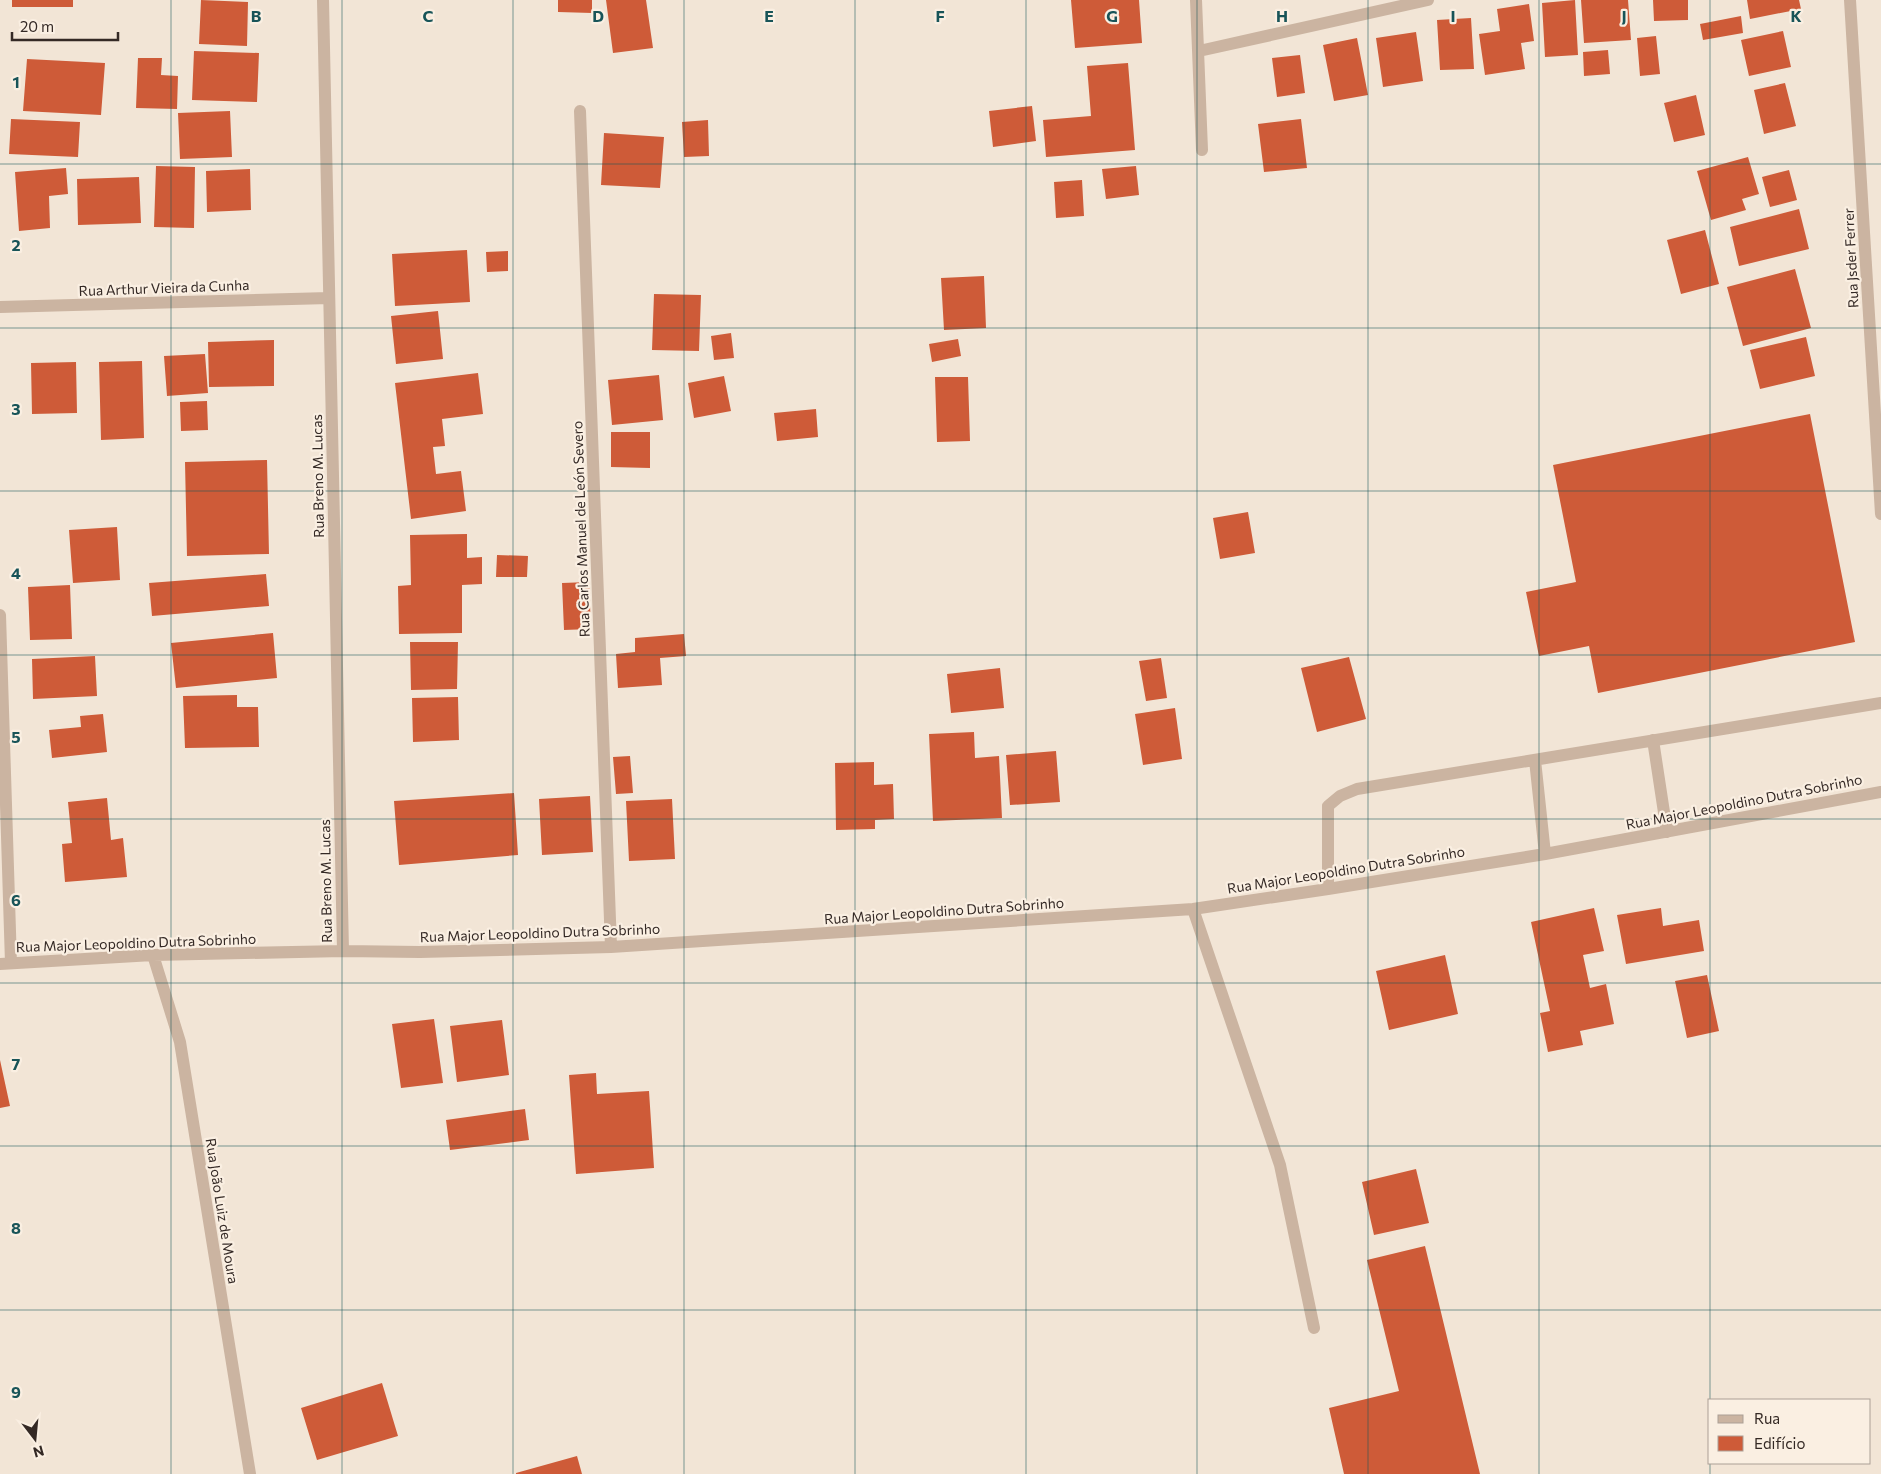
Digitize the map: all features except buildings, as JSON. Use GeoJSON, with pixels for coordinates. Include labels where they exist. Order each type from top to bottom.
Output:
{"type":"FeatureCollection","features":[{"type":"Feature","properties":{"kind":"street","name":"Rua Breno M. Lucas"},"geometry":{"type":"LineString","coordinates":[[323,0],[343,951]]}},
{"type":"Feature","properties":{"kind":"street"},"geometry":{"type":"LineString","coordinates":[[1196,0],[1202,150]]}},
{"type":"Feature","properties":{"kind":"street"},"geometry":{"type":"LineString","coordinates":[[1199,51],[1428,0]]}},
{"type":"Feature","properties":{"kind":"street","name":"Rua Jsder Ferrer"},"geometry":{"type":"LineString","coordinates":[[1850,0],[1881,514]]}},
{"type":"Feature","properties":{"kind":"street","name":"Rua Carlos Manuel de León Severo"},"geometry":{"type":"LineString","coordinates":[[580,111],[611,947]]}},
{"type":"Feature","properties":{"kind":"street","name":"Rua Arthur Vieira da Cunha"},"geometry":{"type":"LineString","coordinates":[[0,308],[330,298]]}},
{"type":"Feature","properties":{"kind":"street"},"geometry":{"type":"LineString","coordinates":[[0,614],[6,964]]}},
{"type":"Feature","properties":{"kind":"street"},"geometry":{"type":"LineString","coordinates":[[1328,889],[1328,806],[1340,796],[1357,789],[1881,703]]}},
{"type":"Feature","properties":{"kind":"street"},"geometry":{"type":"LineString","coordinates":[[1653,740],[1667,832]]}},
{"type":"Feature","properties":{"kind":"street"},"geometry":{"type":"LineString","coordinates":[[1535,760],[1545,854]]}},
{"type":"Feature","properties":{"kind":"street","name":"Rua Major Leopoldino Dutra Sobrinho"},"geometry":{"type":"LineString","coordinates":[[6,964],[153,955],[343,951],[420,952],[611,947],[1193,908],[1328,889],[1545,854],[1881,792]]}},
{"type":"Feature","properties":{"kind":"street"},"geometry":{"type":"LineString","coordinates":[[1193,908],[1280,1165],[1314,1328]]}},
{"type":"Feature","properties":{"kind":"street","name":"Rua João Luiz de Moura"},"geometry":{"type":"LineString","coordinates":[[153,955],[180,1042],[250,1474]]}}]}
